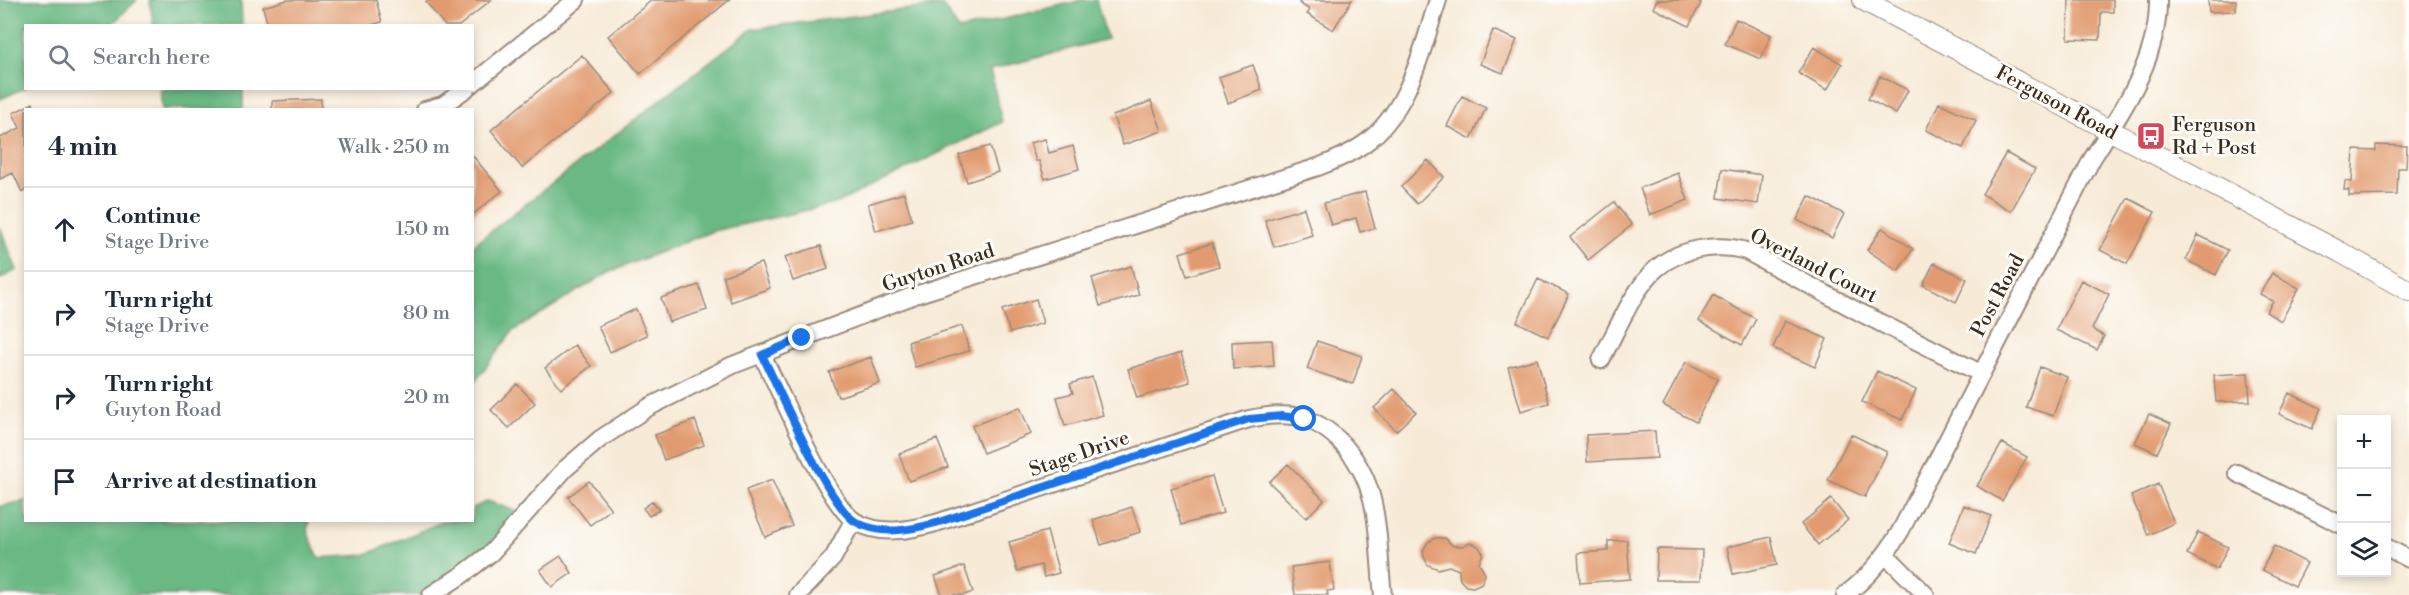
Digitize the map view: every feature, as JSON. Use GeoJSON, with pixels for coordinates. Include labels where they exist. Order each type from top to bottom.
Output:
{"type":"FeatureCollection","features":[{"type":"Feature","properties":{"kind":"street"},"geometry":{"type":"LineString","coordinates":[[474,82],[576,0]]}},
{"type":"Feature","properties":{"kind":"street","name":"Guyton Road"},"geometry":{"type":"LineString","coordinates":[[432,595],[491,552],[565,469],[600,440],[649,407],[734,365],[915,295],[1318,168],[1351,152],[1374,136],[1401,99],[1417,63],[1438,0]]}},
{"type":"Feature","properties":{"kind":"street","name":"Ferguson Road"},"geometry":{"type":"LineString","coordinates":[[1863,0],[2340,252],[2409,291]]}},
{"type":"Feature","properties":{"kind":"street","name":"Post Road"},"geometry":{"type":"LineString","coordinates":[[1845,595],[1866,578],[1886,555],[1929,477],[1980,373],[2092,159],[2146,63],[2154,42],[2158,0]]}},
{"type":"Feature","properties":{"kind":"street"},"geometry":{"type":"LineString","coordinates":[[432,108],[443,105],[464,90]]}},
{"type":"Feature","properties":{"kind":"street","name":"Overland Court"},"geometry":{"type":"LineString","coordinates":[[1601,360],[1638,292],[1658,267],[1683,254],[1726,247],[1746,250],[1861,313],[1980,373]]}},
{"type":"Feature","properties":{"kind":"street"},"geometry":{"type":"LineString","coordinates":[[762,355],[833,498],[853,521],[833,558],[798,595]]}},
{"type":"Feature","properties":{"kind":"street","name":"Stage Drive"},"geometry":{"type":"LineString","coordinates":[[853,521],[884,530],[913,529],[1239,422],[1260,417],[1293,416],[1314,422],[1336,437],[1355,459],[1362,472],[1375,513],[1383,595]]}},
{"type":"Feature","properties":{"kind":"street"},"geometry":{"type":"LineString","coordinates":[[2237,473],[2338,523]]}},
{"type":"Feature","properties":{"kind":"street"},"geometry":{"type":"LineString","coordinates":[[2391,550],[2409,559]]}},
{"type":"Feature","properties":{"kind":"street"},"geometry":{"type":"LineString","coordinates":[[1886,555],[1926,595]]}},
{"type":"Feature","properties":{"kind":"green space"},"geometry":{"type":"Polygon","coordinates":[[[0,0],[137,0],[112,24],[24,24],[24,88],[0,99],[0,0]]]}},
{"type":"Feature","properties":{"kind":"green space"},"geometry":{"type":"Polygon","coordinates":[[[150,0],[241,0],[242,24],[153,24],[150,0]]]}},
{"type":"Feature","properties":{"kind":"green space"},"geometry":{"type":"Polygon","coordinates":[[[1082,0],[1096,0],[1107,39],[990,70],[1002,122],[835,204],[713,231],[607,273],[513,331],[474,383],[474,244],[752,29],[942,5],[959,30],[1082,0]]]}},
{"type":"Feature","properties":{"kind":"green space"},"geometry":{"type":"Polygon","coordinates":[[[160,90],[243,90],[243,108],[162,108],[160,90]]]}},
{"type":"Feature","properties":{"kind":"green space"},"geometry":{"type":"Polygon","coordinates":[[[0,227],[17,270],[0,279],[0,227]]]}},
{"type":"Feature","properties":{"kind":"green space"},"geometry":{"type":"Polygon","coordinates":[[[24,501],[24,522],[309,522],[307,531],[319,558],[365,555],[442,522],[474,522],[474,508],[488,501],[526,515],[431,595],[0,595],[0,506],[24,501]]]}},
{"type":"Feature","properties":{"kind":"building"},"geometry":{"type":"Polygon","coordinates":[[[287,0],[376,0],[382,22],[375,24],[267,24],[263,7],[287,0]]]}},
{"type":"Feature","properties":{"kind":"building"},"geometry":{"type":"Polygon","coordinates":[[[429,0],[491,0],[461,24],[443,24],[426,2],[429,0]]]}},
{"type":"Feature","properties":{"kind":"building"},"geometry":{"type":"Polygon","coordinates":[[[652,0],[729,0],[640,74],[608,36],[652,0]]]}},
{"type":"Feature","properties":{"kind":"building"},"geometry":{"type":"Polygon","coordinates":[[[1301,0],[1352,0],[1333,30],[1307,14],[1310,10],[1299,3],[1301,0]]]}},
{"type":"Feature","properties":{"kind":"building"},"geometry":{"type":"Polygon","coordinates":[[[1657,0],[1696,0],[1701,3],[1689,26],[1653,8],[1657,0]]]}},
{"type":"Feature","properties":{"kind":"building"},"geometry":{"type":"Polygon","coordinates":[[[2069,0],[2113,0],[2113,12],[2101,12],[2100,40],[2068,39],[2069,0]]]}},
{"type":"Feature","properties":{"kind":"building"},"geometry":{"type":"Polygon","coordinates":[[[2208,0],[2236,0],[2236,11],[2209,12],[2208,0]]]}},
{"type":"Feature","properties":{"kind":"building"},"geometry":{"type":"Polygon","coordinates":[[[1736,19],[1771,35],[1761,59],[1725,44],[1736,19]]]}},
{"type":"Feature","properties":{"kind":"building"},"geometry":{"type":"Polygon","coordinates":[[[1493,30],[1517,40],[1503,73],[1480,64],[1493,30]]]}},
{"type":"Feature","properties":{"kind":"building"},"geometry":{"type":"Polygon","coordinates":[[[1814,47],[1842,64],[1827,90],[1798,73],[1814,47]]]}},
{"type":"Feature","properties":{"kind":"building"},"geometry":{"type":"Polygon","coordinates":[[[582,55],[614,93],[522,168],[491,130],[582,55]]]}},
{"type":"Feature","properties":{"kind":"building"},"geometry":{"type":"Polygon","coordinates":[[[1253,65],[1262,90],[1228,103],[1219,77],[1253,65]]]}},
{"type":"Feature","properties":{"kind":"building"},"geometry":{"type":"Polygon","coordinates":[[[1880,76],[1908,90],[1896,114],[1868,99],[1880,76]]]}},
{"type":"Feature","properties":{"kind":"building"},"geometry":{"type":"Polygon","coordinates":[[[1462,96],[1486,108],[1471,139],[1447,126],[1462,96]]]}},
{"type":"Feature","properties":{"kind":"building"},"geometry":{"type":"Polygon","coordinates":[[[321,99],[321,108],[272,108],[272,101],[321,99]]]}},
{"type":"Feature","properties":{"kind":"building"},"geometry":{"type":"Polygon","coordinates":[[[1151,101],[1162,131],[1123,145],[1113,116],[1151,101]]]}},
{"type":"Feature","properties":{"kind":"building"},"geometry":{"type":"Polygon","coordinates":[[[33,103],[35,108],[24,108],[24,191],[22,192],[13,173],[0,179],[0,138],[20,128],[13,113],[33,103]]]}},
{"type":"Feature","properties":{"kind":"building"},"geometry":{"type":"Polygon","coordinates":[[[1939,103],[1976,120],[1963,148],[1926,130],[1939,103]]]}},
{"type":"Feature","properties":{"kind":"building"},"geometry":{"type":"Polygon","coordinates":[[[1045,139],[1049,153],[1073,146],[1079,169],[1045,179],[1030,143],[1045,139]]]}},
{"type":"Feature","properties":{"kind":"building"},"geometry":{"type":"Polygon","coordinates":[[[2376,145],[2407,146],[2406,168],[2398,168],[2397,195],[2349,196],[2349,190],[2344,190],[2345,181],[2352,182],[2354,150],[2376,151],[2376,145]]]}},
{"type":"Feature","properties":{"kind":"building"},"geometry":{"type":"Polygon","coordinates":[[[990,146],[998,172],[967,182],[959,155],[990,146]]]}},
{"type":"Feature","properties":{"kind":"building"},"geometry":{"type":"Polygon","coordinates":[[[2006,153],[2035,169],[2011,211],[1982,194],[2006,153]]]}},
{"type":"Feature","properties":{"kind":"building"},"geometry":{"type":"Polygon","coordinates":[[[474,157],[502,191],[474,213],[474,157]]]}},
{"type":"Feature","properties":{"kind":"building"},"geometry":{"type":"Polygon","coordinates":[[[1428,160],[1444,177],[1417,204],[1401,187],[1428,160]]]}},
{"type":"Feature","properties":{"kind":"building"},"geometry":{"type":"Polygon","coordinates":[[[1722,169],[1762,175],[1758,204],[1718,198],[1722,169]]]}},
{"type":"Feature","properties":{"kind":"building"},"geometry":{"type":"Polygon","coordinates":[[[1678,173],[1688,200],[1650,215],[1640,188],[1678,173]]]}},
{"type":"Feature","properties":{"kind":"building"},"geometry":{"type":"Polygon","coordinates":[[[1365,192],[1375,228],[1360,232],[1356,218],[1331,225],[1324,203],[1365,192]]]}},
{"type":"Feature","properties":{"kind":"building"},"geometry":{"type":"Polygon","coordinates":[[[904,193],[912,220],[876,231],[868,204],[904,193]]]}},
{"type":"Feature","properties":{"kind":"building"},"geometry":{"type":"Polygon","coordinates":[[[1809,196],[1844,214],[1832,238],[1797,220],[1809,196]]]}},
{"type":"Feature","properties":{"kind":"building"},"geometry":{"type":"Polygon","coordinates":[[[2128,198],[2155,212],[2127,264],[2100,250],[2128,198]]]}},
{"type":"Feature","properties":{"kind":"building"},"geometry":{"type":"Polygon","coordinates":[[[1614,202],[1632,225],[1588,260],[1570,237],[1614,202]]]}},
{"type":"Feature","properties":{"kind":"building"},"geometry":{"type":"Polygon","coordinates":[[[1304,208],[1312,235],[1274,247],[1265,220],[1304,208]]]}},
{"type":"Feature","properties":{"kind":"building"},"geometry":{"type":"Polygon","coordinates":[[[1882,228],[1913,249],[1898,271],[1867,250],[1882,228]]]}},
{"type":"Feature","properties":{"kind":"building"},"geometry":{"type":"Polygon","coordinates":[[[2198,235],[2228,250],[2216,275],[2186,260],[2198,235]]]}},
{"type":"Feature","properties":{"kind":"building"},"geometry":{"type":"Polygon","coordinates":[[[1212,243],[1219,266],[1187,276],[1180,253],[1212,243]]]}},
{"type":"Feature","properties":{"kind":"building"},"geometry":{"type":"Polygon","coordinates":[[[821,246],[828,269],[793,281],[785,257],[821,246]]]}},
{"type":"Feature","properties":{"kind":"building"},"geometry":{"type":"Polygon","coordinates":[[[761,263],[770,288],[731,302],[723,276],[761,263]]]}},
{"type":"Feature","properties":{"kind":"building"},"geometry":{"type":"Polygon","coordinates":[[[1934,263],[1967,279],[1956,302],[1923,285],[1934,263]]]}},
{"type":"Feature","properties":{"kind":"building"},"geometry":{"type":"Polygon","coordinates":[[[1131,266],[1139,295],[1100,306],[1092,278],[1131,266]]]}},
{"type":"Feature","properties":{"kind":"building"},"geometry":{"type":"Polygon","coordinates":[[[2272,273],[2299,288],[2281,321],[2266,312],[2273,301],[2260,294],[2272,273]]]}},
{"type":"Feature","properties":{"kind":"building"},"geometry":{"type":"Polygon","coordinates":[[[1538,279],[1569,294],[1548,337],[1517,322],[1538,279]]]}},
{"type":"Feature","properties":{"kind":"building"},"geometry":{"type":"Polygon","coordinates":[[[2081,280],[2109,294],[2092,329],[2104,336],[2097,350],[2056,330],[2081,280]]]}},
{"type":"Feature","properties":{"kind":"building"},"geometry":{"type":"Polygon","coordinates":[[[699,285],[707,310],[669,322],[661,298],[699,285]]]}},
{"type":"Feature","properties":{"kind":"building"},"geometry":{"type":"Polygon","coordinates":[[[1713,295],[1756,319],[1742,345],[1699,321],[1713,295]]]}},
{"type":"Feature","properties":{"kind":"building"},"geometry":{"type":"Polygon","coordinates":[[[1036,299],[1043,323],[1010,333],[1002,310],[1036,299]]]}},
{"type":"Feature","properties":{"kind":"building"},"geometry":{"type":"Polygon","coordinates":[[[636,309],[647,335],[610,352],[598,326],[636,309]]]}},
{"type":"Feature","properties":{"kind":"building"},"geometry":{"type":"Polygon","coordinates":[[[1785,321],[1827,339],[1815,367],[1773,348],[1785,321]]]}},
{"type":"Feature","properties":{"kind":"building"},"geometry":{"type":"Polygon","coordinates":[[[962,326],[969,351],[915,367],[908,342],[962,326]]]}},
{"type":"Feature","properties":{"kind":"building"},"geometry":{"type":"Polygon","coordinates":[[[1272,340],[1274,366],[1233,369],[1232,342],[1272,340]]]}},
{"type":"Feature","properties":{"kind":"building"},"geometry":{"type":"Polygon","coordinates":[[[1317,341],[1362,356],[1353,384],[1307,369],[1317,341]]]}},
{"type":"Feature","properties":{"kind":"building"},"geometry":{"type":"Polygon","coordinates":[[[575,345],[591,366],[561,389],[545,368],[575,345]]]}},
{"type":"Feature","properties":{"kind":"building"},"geometry":{"type":"Polygon","coordinates":[[[1181,353],[1190,382],[1137,398],[1128,369],[1181,353]]]}},
{"type":"Feature","properties":{"kind":"building"},"geometry":{"type":"Polygon","coordinates":[[[871,357],[880,383],[838,397],[829,372],[871,357]]]}},
{"type":"Feature","properties":{"kind":"building"},"geometry":{"type":"Polygon","coordinates":[[[1537,359],[1549,403],[1521,411],[1508,367],[1537,359]]]}},
{"type":"Feature","properties":{"kind":"building"},"geometry":{"type":"Polygon","coordinates":[[[1686,362],[1718,379],[1696,422],[1663,405],[1686,362]]]}},
{"type":"Feature","properties":{"kind":"building"},"geometry":{"type":"Polygon","coordinates":[[[2040,367],[2067,377],[2053,416],[2026,407],[2040,367]]]}},
{"type":"Feature","properties":{"kind":"building"},"geometry":{"type":"Polygon","coordinates":[[[1877,371],[1916,390],[1902,420],[1862,402],[1877,371]]]}},
{"type":"Feature","properties":{"kind":"building"},"geometry":{"type":"Polygon","coordinates":[[[2248,373],[2250,401],[2216,402],[2214,375],[2248,373]]]}},
{"type":"Feature","properties":{"kind":"building"},"geometry":{"type":"Polygon","coordinates":[[[1092,377],[1103,415],[1065,426],[1057,397],[1073,393],[1070,384],[1092,377]]]}},
{"type":"Feature","properties":{"kind":"building"},"geometry":{"type":"Polygon","coordinates":[[[517,384],[535,403],[509,428],[491,410],[517,384]]]}},
{"type":"Feature","properties":{"kind":"building"},"geometry":{"type":"Polygon","coordinates":[[[1394,389],[1416,412],[1396,431],[1374,408],[1394,389]]]}},
{"type":"Feature","properties":{"kind":"building"},"geometry":{"type":"Polygon","coordinates":[[[2289,393],[2321,408],[2312,429],[2279,414],[2289,393]]]}},
{"type":"Feature","properties":{"kind":"building"},"geometry":{"type":"Polygon","coordinates":[[[1020,407],[1031,434],[983,453],[972,426],[1020,407]]]}},
{"type":"Feature","properties":{"kind":"building"},"geometry":{"type":"Polygon","coordinates":[[[2149,414],[2171,424],[2157,453],[2135,443],[2149,414]]]}},
{"type":"Feature","properties":{"kind":"building"},"geometry":{"type":"Polygon","coordinates":[[[695,420],[704,445],[664,460],[655,435],[695,420]]]}},
{"type":"Feature","properties":{"kind":"building"},"geometry":{"type":"Polygon","coordinates":[[[1655,431],[1657,458],[1587,462],[1586,435],[1655,431]]]}},
{"type":"Feature","properties":{"kind":"building"},"geometry":{"type":"Polygon","coordinates":[[[1851,434],[1887,452],[1865,497],[1828,480],[1851,434]]]}},
{"type":"Feature","properties":{"kind":"building"},"geometry":{"type":"Polygon","coordinates":[[[937,439],[948,467],[909,481],[899,454],[937,439]]]}},
{"type":"Feature","properties":{"kind":"building"},"geometry":{"type":"Polygon","coordinates":[[[2002,443],[2027,457],[2002,501],[1977,486],[2002,443]]]}},
{"type":"Feature","properties":{"kind":"building"},"geometry":{"type":"Polygon","coordinates":[[[1288,464],[1324,500],[1306,518],[1269,482],[1288,464]]]}},
{"type":"Feature","properties":{"kind":"building"},"geometry":{"type":"Polygon","coordinates":[[[1212,476],[1223,513],[1181,525],[1171,488],[1212,476]]]}},
{"type":"Feature","properties":{"kind":"building"},"geometry":{"type":"Polygon","coordinates":[[[772,480],[792,526],[765,537],[746,490],[772,480]]]}},
{"type":"Feature","properties":{"kind":"building"},"geometry":{"type":"Polygon","coordinates":[[[589,481],[611,509],[590,525],[568,497],[589,481]]]}},
{"type":"Feature","properties":{"kind":"building"},"geometry":{"type":"Polygon","coordinates":[[[2158,484],[2174,523],[2148,535],[2131,496],[2158,484]]]}},
{"type":"Feature","properties":{"kind":"building"},"geometry":{"type":"Polygon","coordinates":[[[1831,499],[1848,520],[1818,545],[1801,524],[1831,499]]]}},
{"type":"Feature","properties":{"kind":"building"},"geometry":{"type":"Polygon","coordinates":[[[653,501],[659,510],[649,516],[643,508],[653,501]]]}},
{"type":"Feature","properties":{"kind":"building"},"geometry":{"type":"Polygon","coordinates":[[[1964,505],[1991,516],[1976,554],[1949,543],[1964,505]]]}},
{"type":"Feature","properties":{"kind":"building"},"geometry":{"type":"Polygon","coordinates":[[[1132,507],[1140,532],[1101,545],[1093,520],[1132,507]]]}},
{"type":"Feature","properties":{"kind":"building"},"geometry":{"type":"Polygon","coordinates":[[[1047,531],[1059,573],[1044,577],[1041,565],[1017,571],[1009,542],[1047,531]]]}},
{"type":"Feature","properties":{"kind":"building"},"geometry":{"type":"Polygon","coordinates":[[[2198,532],[2228,547],[2217,569],[2187,554],[2198,532]]]}},
{"type":"Feature","properties":{"kind":"building"},"geometry":{"type":"Polygon","coordinates":[[[1771,537],[1777,565],[1733,574],[1727,547],[1771,537]]]}},
{"type":"Feature","properties":{"kind":"building"},"geometry":{"type":"Polygon","coordinates":[[[1435,538],[1445,538],[1453,546],[1470,543],[1478,546],[1483,553],[1479,563],[1485,574],[1482,583],[1473,587],[1466,586],[1460,580],[1459,570],[1449,566],[1438,569],[1428,565],[1423,551],[1428,542],[1435,538]]]}},
{"type":"Feature","properties":{"kind":"building"},"geometry":{"type":"Polygon","coordinates":[[[1627,540],[1630,579],[1580,583],[1578,553],[1608,551],[1608,541],[1627,540]]]}},
{"type":"Feature","properties":{"kind":"building"},"geometry":{"type":"Polygon","coordinates":[[[2274,546],[2307,563],[2295,586],[2262,570],[2274,546]]]}},
{"type":"Feature","properties":{"kind":"building"},"geometry":{"type":"Polygon","coordinates":[[[1657,549],[1702,550],[1701,580],[1656,580],[1657,549]]]}},
{"type":"Feature","properties":{"kind":"building"},"geometry":{"type":"Polygon","coordinates":[[[561,556],[572,573],[552,587],[540,570],[561,556]]]}},
{"type":"Feature","properties":{"kind":"building"},"geometry":{"type":"Polygon","coordinates":[[[1330,562],[1334,590],[1327,591],[1328,595],[1295,595],[1291,567],[1330,562]]]}},
{"type":"Feature","properties":{"kind":"building"},"geometry":{"type":"Polygon","coordinates":[[[964,566],[973,592],[964,595],[942,595],[935,576],[964,566]]]}},
{"type":"Feature","properties":{"kind":"place","name":"Ferguson Rd + Post"},"geometry":{"type":"Point","coordinates":[2151,136]}},
{"type":"Feature","properties":{"kind":"route"},"geometry":{"type":"LineString","coordinates":[[802,338],[762,355],[833,498],[853,521],[871,528],[901,531],[936,523],[1249,419],[1293,416],[1304,419]]}}]}
